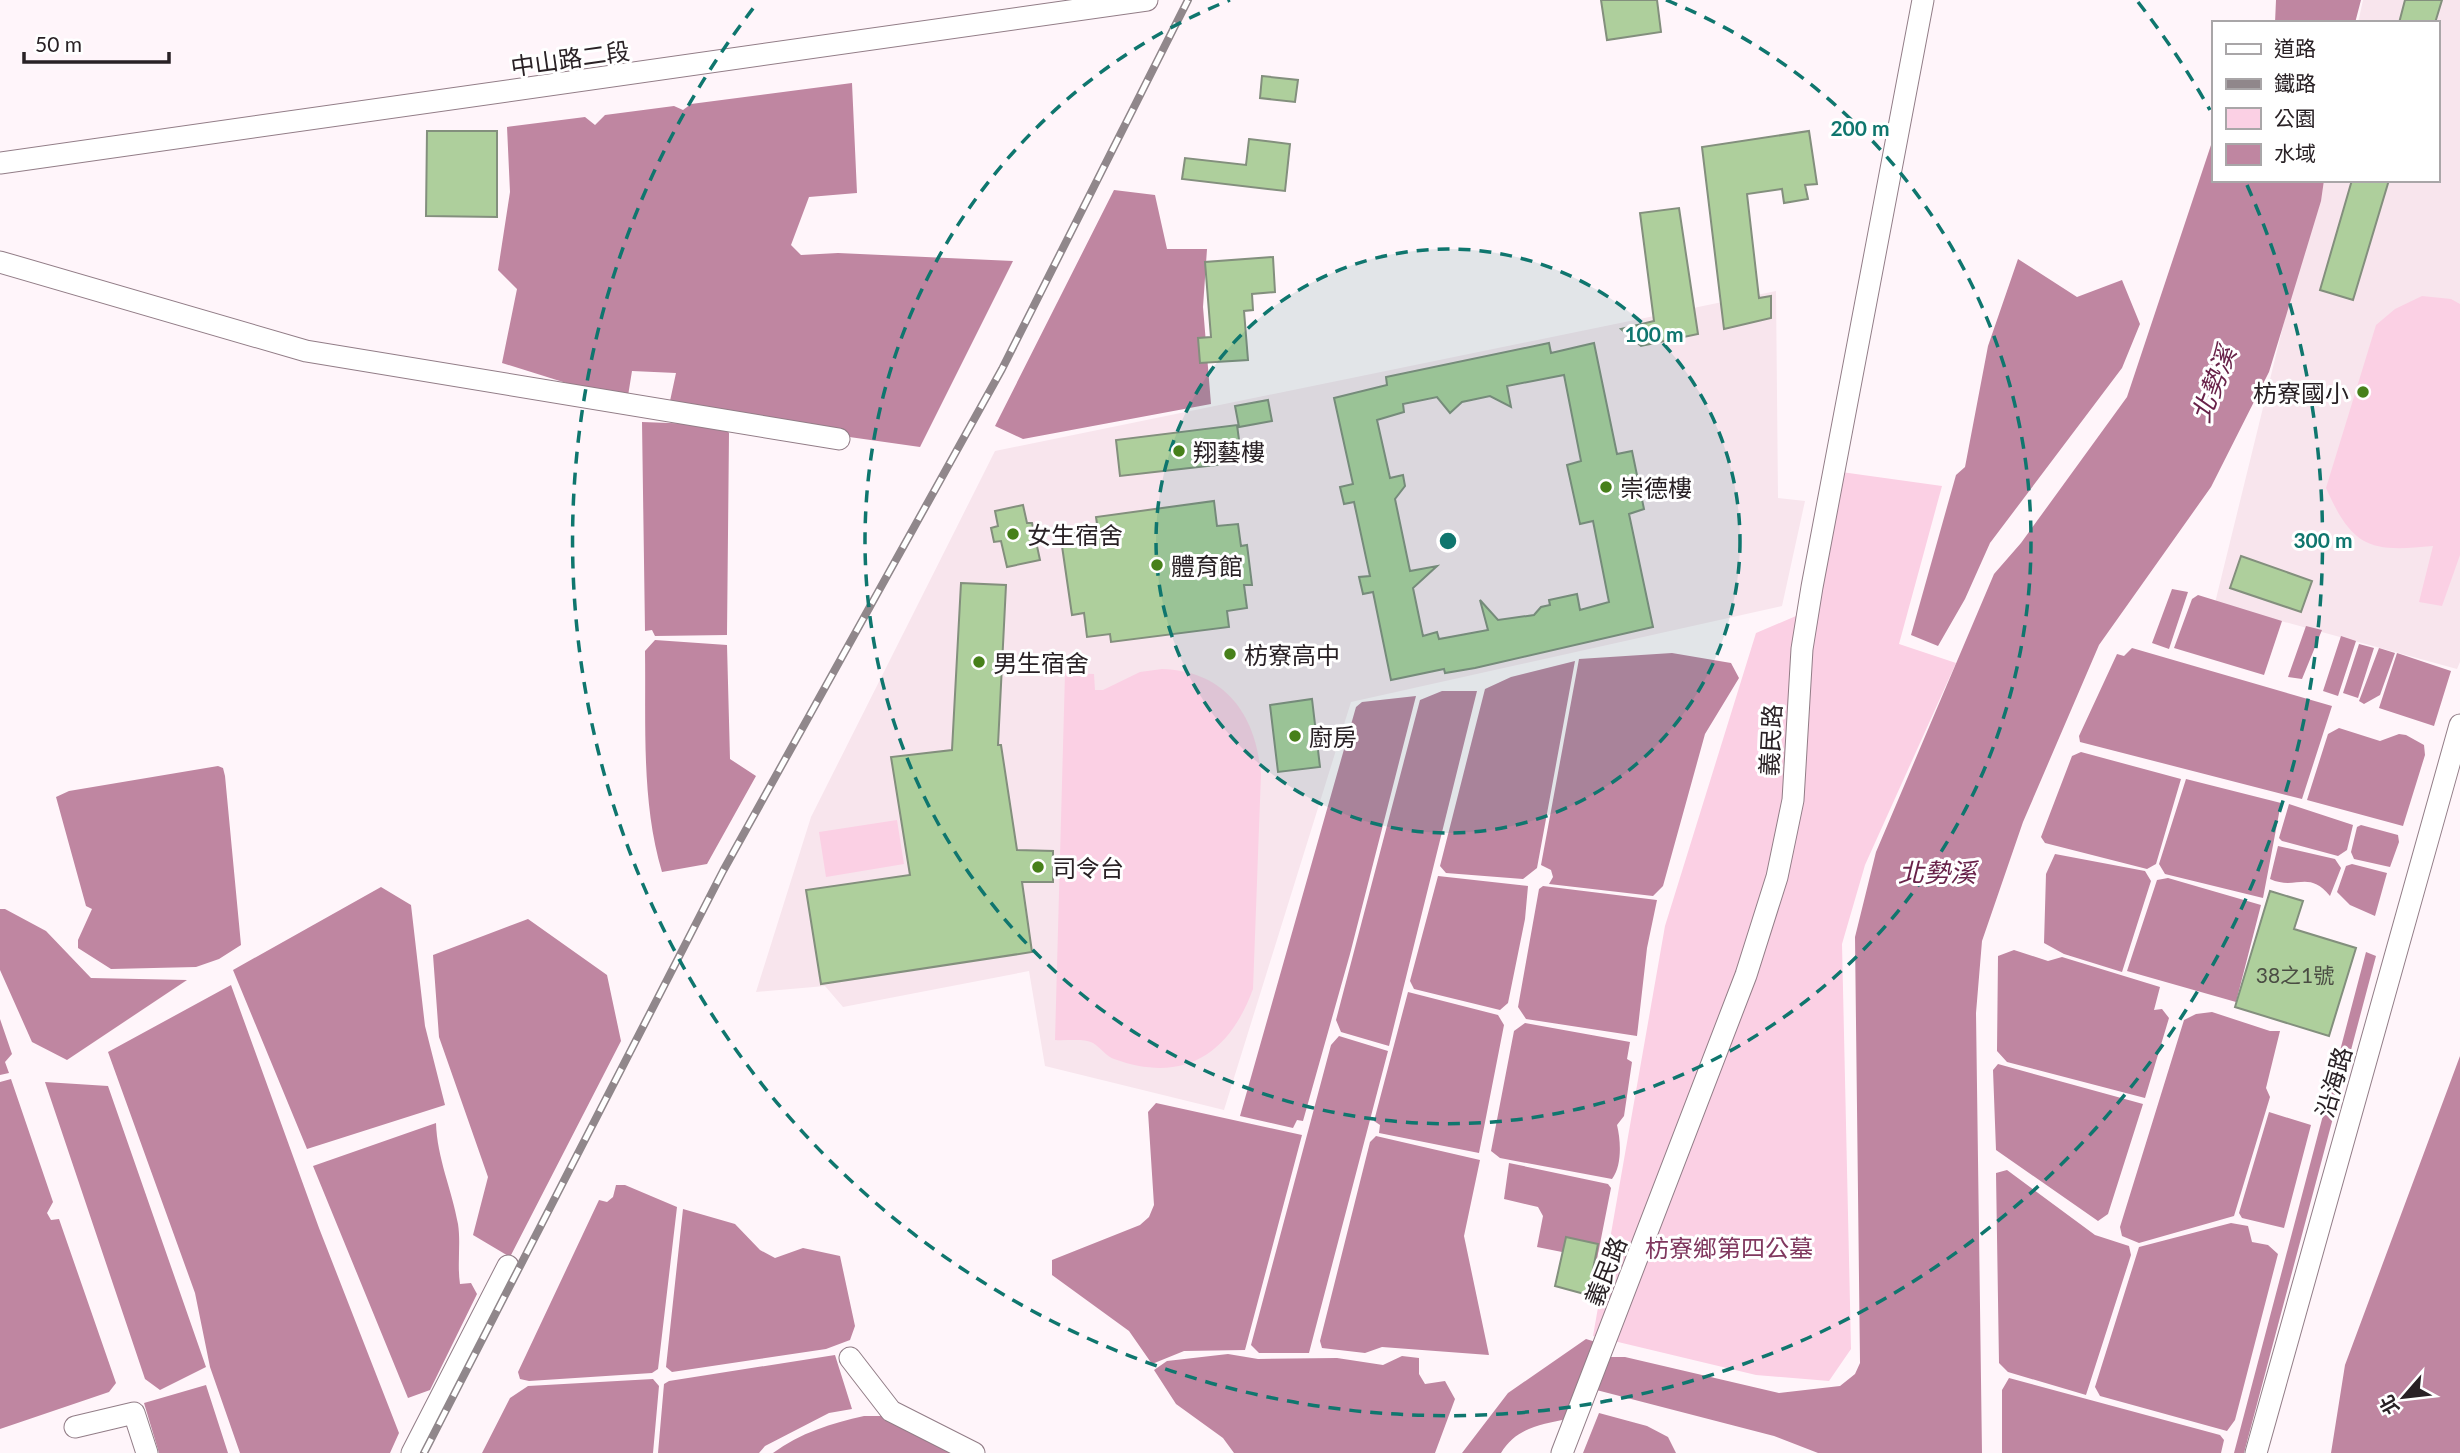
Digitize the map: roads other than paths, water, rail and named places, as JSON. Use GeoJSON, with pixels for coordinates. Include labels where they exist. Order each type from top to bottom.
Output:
{"type":"FeatureCollection","features":[{"type":"Feature","properties":{"kind":"street","name":"中山路二段"},"geometry":{"type":"LineString","coordinates":[[0,163],[1147,0]]}},
{"type":"Feature","properties":{"kind":"street","name":"義民路"},"geometry":{"type":"LineString","coordinates":[[1562,1453],[1746,975],[1777,877],[1793,800],[1802,649],[1812,587],[1923,0]]}},
{"type":"Feature","properties":{"kind":"street"},"geometry":{"type":"LineString","coordinates":[[0,262],[306,351],[838,439]]}},
{"type":"Feature","properties":{"kind":"street","name":"沿海路"},"geometry":{"type":"LineString","coordinates":[[2256,1453],[2460,725]]}},
{"type":"Feature","properties":{"kind":"street"},"geometry":{"type":"LineString","coordinates":[[412,1453],[508,1266]]}},
{"type":"Feature","properties":{"kind":"street"},"geometry":{"type":"LineString","coordinates":[[850,1358],[891,1411],[974,1453]]}},
{"type":"Feature","properties":{"kind":"street"},"geometry":{"type":"LineString","coordinates":[[75,1427],[134,1413],[147,1453]]}},
{"type":"Feature","properties":{"kind":"water"},"geometry":{"type":"Polygon","coordinates":[[[2276,0],[2361,0],[2356,21],[2275,21],[2276,0]]]}},
{"type":"Feature","properties":{"kind":"water"},"geometry":{"type":"Polygon","coordinates":[[[852,83],[857,193],[809,197],[791,245],[801,255],[838,253],[1013,261],[920,447],[793,429],[670,401],[676,373],[632,371],[627,402],[502,363],[517,289],[498,270],[510,192],[507,127],[585,117],[595,125],[605,115],[674,106],[683,110],[691,104],[852,83]]]}},
{"type":"Feature","properties":{"kind":"water","name":"北勢溪"},"geometry":{"type":"Polygon","coordinates":[[[2212,142],[2212,182],[2324,182],[2321,201],[2269,372],[2211,487],[2099,645],[2023,822],[1982,941],[1976,1013],[1982,1453],[1818,1453],[1774,1436],[1581,1386],[1568,1419],[1530,1428],[1514,1438],[1501,1453],[1462,1453],[1508,1393],[1586,1339],[1599,1343],[1594,1357],[1625,1357],[1779,1393],[1840,1386],[1855,1374],[1860,1363],[1855,937],[1876,852],[1994,574],[2021,543],[2127,397],[2212,142]]]}},
{"type":"Feature","properties":{"kind":"water"},"geometry":{"type":"Polygon","coordinates":[[[1114,190],[1155,195],[1167,249],[1207,249],[1203,307],[1211,404],[1023,439],[995,426],[1114,190]]]}},
{"type":"Feature","properties":{"kind":"water"},"geometry":{"type":"Polygon","coordinates":[[[2018,259],[2077,297],[2122,280],[2140,324],[2122,368],[1990,543],[1965,599],[1938,646],[1911,635],[1956,475],[1965,467],[1988,346],[2018,259]]]}},
{"type":"Feature","properties":{"kind":"water"},"geometry":{"type":"Polygon","coordinates":[[[642,422],[723,425],[729,433],[727,635],[655,636],[652,630],[645,631],[642,422]]]}},
{"type":"Feature","properties":{"kind":"water"},"geometry":{"type":"Polygon","coordinates":[[[2172,589],[2188,592],[2169,649],[2152,643],[2172,589]]]}},
{"type":"Feature","properties":{"kind":"water"},"geometry":{"type":"Polygon","coordinates":[[[2198,595],[2282,621],[2264,675],[2174,648],[2192,599],[2198,595]]]}},
{"type":"Feature","properties":{"kind":"water"},"geometry":{"type":"Polygon","coordinates":[[[2306,626],[2322,630],[2302,679],[2288,677],[2306,626]]]}},
{"type":"Feature","properties":{"kind":"water"},"geometry":{"type":"Polygon","coordinates":[[[2341,636],[2356,641],[2338,696],[2323,691],[2341,636]]]}},
{"type":"Feature","properties":{"kind":"water"},"geometry":{"type":"Polygon","coordinates":[[[655,640],[727,645],[730,759],[756,776],[707,864],[662,872],[651,818],[646,762],[645,651],[655,640]]]}},
{"type":"Feature","properties":{"kind":"water"},"geometry":{"type":"Polygon","coordinates":[[[2359,644],[2374,648],[2358,698],[2343,693],[2359,644]]]}},
{"type":"Feature","properties":{"kind":"water"},"geometry":{"type":"Polygon","coordinates":[[[2132,648],[2332,706],[2302,799],[2080,742],[2079,736],[2117,654],[2124,656],[2132,648]]]}},
{"type":"Feature","properties":{"kind":"water"},"geometry":{"type":"Polygon","coordinates":[[[2379,648],[2395,653],[2380,695],[2364,704],[2359,701],[2379,648]]]}},
{"type":"Feature","properties":{"kind":"water"},"geometry":{"type":"Polygon","coordinates":[[[1672,653],[1731,663],[1739,678],[1705,734],[1663,886],[1653,896],[1549,884],[1553,877],[1551,870],[1541,865],[1579,659],[1672,653]]]}},
{"type":"Feature","properties":{"kind":"water"},"geometry":{"type":"Polygon","coordinates":[[[2397,653],[2451,671],[2434,726],[2379,708],[2397,653]]]}},
{"type":"Feature","properties":{"kind":"water"},"geometry":{"type":"Polygon","coordinates":[[[1575,661],[1537,868],[1523,879],[1446,873],[1440,866],[1485,689],[1511,677],[1575,661]]]}},
{"type":"Feature","properties":{"kind":"water"},"geometry":{"type":"Polygon","coordinates":[[[1442,691],[1477,691],[1389,1046],[1341,1032],[1336,1020],[1420,700],[1442,691]]]}},
{"type":"Feature","properties":{"kind":"water"},"geometry":{"type":"Polygon","coordinates":[[[1416,696],[1350,954],[1303,1121],[1297,1120],[1293,1128],[1240,1116],[1356,707],[1362,702],[1416,696]]]}},
{"type":"Feature","properties":{"kind":"water"},"geometry":{"type":"Polygon","coordinates":[[[2339,728],[2380,741],[2399,734],[2406,735],[2424,745],[2425,755],[2403,826],[2307,800],[2328,734],[2339,728]]]}},
{"type":"Feature","properties":{"kind":"water"},"geometry":{"type":"Polygon","coordinates":[[[2081,752],[2181,779],[2156,864],[2147,869],[2045,843],[2041,837],[2072,756],[2081,752]]]}},
{"type":"Feature","properties":{"kind":"water"},"geometry":{"type":"Polygon","coordinates":[[[218,766],[223,768],[225,776],[241,945],[219,959],[196,967],[111,969],[78,948],[78,940],[92,909],[86,906],[56,797],[69,791],[218,766]]]}},
{"type":"Feature","properties":{"kind":"water"},"geometry":{"type":"Polygon","coordinates":[[[2186,779],[2281,803],[2263,898],[2165,874],[2159,864],[2186,779]]]}},
{"type":"Feature","properties":{"kind":"water"},"geometry":{"type":"Polygon","coordinates":[[[2289,804],[2353,825],[2347,850],[2338,856],[2282,841],[2279,838],[2289,804]]]}},
{"type":"Feature","properties":{"kind":"water"},"geometry":{"type":"Polygon","coordinates":[[[2361,825],[2398,835],[2399,842],[2390,867],[2354,859],[2351,852],[2357,827],[2361,825]]]}},
{"type":"Feature","properties":{"kind":"water"},"geometry":{"type":"Polygon","coordinates":[[[2278,846],[2335,859],[2341,868],[2330,896],[2322,888],[2308,882],[2287,883],[2270,879],[2278,846]]]}},
{"type":"Feature","properties":{"kind":"water"},"geometry":{"type":"Polygon","coordinates":[[[2055,854],[2145,871],[2151,881],[2122,972],[2064,954],[2044,943],[2046,874],[2055,854]]]}},
{"type":"Feature","properties":{"kind":"water"},"geometry":{"type":"Polygon","coordinates":[[[2352,864],[2387,873],[2375,916],[2350,905],[2337,892],[2346,866],[2352,864]]]}},
{"type":"Feature","properties":{"kind":"water"},"geometry":{"type":"Polygon","coordinates":[[[1438,876],[1528,886],[1525,919],[1508,1003],[1500,1010],[1414,989],[1410,981],[1438,876]]]}},
{"type":"Feature","properties":{"kind":"water"},"geometry":{"type":"Polygon","coordinates":[[[2168,878],[2261,905],[2236,1002],[2127,971],[2157,880],[2168,878]]]}},
{"type":"Feature","properties":{"kind":"water"},"geometry":{"type":"Polygon","coordinates":[[[1543,886],[1657,900],[1647,948],[1637,1036],[1526,1019],[1518,1007],[1539,889],[1543,886]]]}},
{"type":"Feature","properties":{"kind":"water"},"geometry":{"type":"Polygon","coordinates":[[[381,887],[411,905],[425,1026],[445,1105],[307,1149],[233,970],[381,887]]]}},
{"type":"Feature","properties":{"kind":"water"},"geometry":{"type":"Polygon","coordinates":[[[0,909],[5,909],[46,931],[91,978],[187,980],[67,1060],[32,1042],[0,970],[0,909]]]}},
{"type":"Feature","properties":{"kind":"water"},"geometry":{"type":"Polygon","coordinates":[[[528,919],[607,975],[621,1041],[510,1257],[473,1235],[488,1177],[439,1037],[433,955],[528,919]]]}},
{"type":"Feature","properties":{"kind":"water"},"geometry":{"type":"Polygon","coordinates":[[[2014,950],[2048,961],[2062,957],[2160,987],[2154,1010],[2162,1009],[2169,1018],[2145,1098],[2007,1062],[1997,1051],[1998,956],[2014,950]]]}},
{"type":"Feature","properties":{"kind":"water"},"geometry":{"type":"Polygon","coordinates":[[[2366,952],[2376,956],[2244,1453],[2234,1453],[2366,952]]]}},
{"type":"Feature","properties":{"kind":"water"},"geometry":{"type":"Polygon","coordinates":[[[231,985],[319,1228],[399,1433],[390,1453],[240,1453],[210,1367],[195,1293],[108,1052],[231,985]]]}},
{"type":"Feature","properties":{"kind":"water"},"geometry":{"type":"Polygon","coordinates":[[[1408,992],[1498,1015],[1504,1025],[1479,1153],[1379,1133],[1380,1125],[1374,1121],[1408,992]]]}},
{"type":"Feature","properties":{"kind":"water"},"geometry":{"type":"Polygon","coordinates":[[[2212,1012],[2270,1031],[2280,1031],[2266,1088],[2270,1097],[2234,1216],[2139,1243],[2122,1236],[2120,1227],[2184,1020],[2196,1014],[2212,1012]]]}},
{"type":"Feature","properties":{"kind":"water"},"geometry":{"type":"Polygon","coordinates":[[[0,1019],[12,1054],[5,1062],[9,1073],[0,1075],[0,1019]]]}},
{"type":"Feature","properties":{"kind":"water"},"geometry":{"type":"Polygon","coordinates":[[[1525,1023],[1630,1042],[1627,1059],[1632,1062],[1624,1116],[1617,1125],[1620,1153],[1618,1167],[1612,1179],[1500,1158],[1491,1151],[1514,1031],[1525,1023]]]}},
{"type":"Feature","properties":{"kind":"water"},"geometry":{"type":"Polygon","coordinates":[[[1339,1036],[1388,1051],[1309,1353],[1259,1353],[1251,1345],[1331,1045],[1339,1036]]]}},
{"type":"Feature","properties":{"kind":"water"},"geometry":{"type":"Polygon","coordinates":[[[2460,1056],[2460,1453],[2331,1453],[2345,1365],[2460,1056]]]}},
{"type":"Feature","properties":{"kind":"water"},"geometry":{"type":"Polygon","coordinates":[[[1998,1064],[2143,1104],[2108,1214],[2098,1221],[1996,1150],[1993,1070],[1998,1064]]]}},
{"type":"Feature","properties":{"kind":"water"},"geometry":{"type":"Polygon","coordinates":[[[11,1079],[53,1202],[47,1213],[51,1220],[59,1219],[116,1383],[109,1392],[0,1429],[0,1082],[11,1079]]]}},
{"type":"Feature","properties":{"kind":"water"},"geometry":{"type":"Polygon","coordinates":[[[45,1082],[108,1086],[206,1367],[160,1390],[145,1379],[45,1082]]]}},
{"type":"Feature","properties":{"kind":"water"},"geometry":{"type":"Polygon","coordinates":[[[1156,1103],[1302,1135],[1245,1350],[1184,1351],[1152,1364],[1129,1331],[1052,1275],[1052,1260],[1140,1225],[1149,1217],[1154,1205],[1148,1112],[1156,1103]]]}},
{"type":"Feature","properties":{"kind":"water"},"geometry":{"type":"Polygon","coordinates":[[[2269,1112],[2311,1125],[2284,1228],[2242,1218],[2239,1213],[2269,1112]]]}},
{"type":"Feature","properties":{"kind":"water"},"geometry":{"type":"Polygon","coordinates":[[[436,1123],[439,1149],[458,1224],[460,1284],[471,1283],[477,1294],[430,1390],[408,1398],[313,1166],[436,1123]]]}},
{"type":"Feature","properties":{"kind":"water"},"geometry":{"type":"Polygon","coordinates":[[[1376,1136],[1480,1160],[1464,1236],[1489,1355],[1382,1347],[1365,1353],[1322,1348],[1320,1341],[1370,1142],[1376,1136]]]}},
{"type":"Feature","properties":{"kind":"water"},"geometry":{"type":"Polygon","coordinates":[[[1509,1163],[1608,1184],[1611,1188],[1597,1259],[1537,1247],[1543,1216],[1538,1207],[1504,1199],[1509,1163]]]}},
{"type":"Feature","properties":{"kind":"water"},"geometry":{"type":"Polygon","coordinates":[[[2007,1170],[2095,1235],[2129,1246],[2131,1255],[2086,1395],[2008,1372],[1999,1363],[1996,1173],[2007,1170]]]}},
{"type":"Feature","properties":{"kind":"water"},"geometry":{"type":"Polygon","coordinates":[[[616,1185],[625,1185],[677,1207],[658,1369],[652,1373],[529,1381],[520,1379],[518,1372],[599,1200],[607,1202],[613,1197],[616,1185]]]}},
{"type":"Feature","properties":{"kind":"water"},"geometry":{"type":"Polygon","coordinates":[[[683,1209],[735,1224],[760,1250],[775,1258],[803,1248],[840,1256],[855,1326],[850,1340],[826,1349],[672,1372],[666,1367],[683,1209]]]}},
{"type":"Feature","properties":{"kind":"water"},"geometry":{"type":"Polygon","coordinates":[[[2231,1223],[2248,1226],[2252,1242],[2268,1245],[2278,1254],[2235,1420],[2227,1431],[2100,1396],[2095,1387],[2139,1247],[2231,1223]]]}},
{"type":"Feature","properties":{"kind":"water"},"geometry":{"type":"Polygon","coordinates":[[[1228,1354],[1258,1359],[1337,1358],[1383,1365],[1402,1356],[1419,1358],[1419,1374],[1425,1384],[1445,1381],[1455,1399],[1435,1453],[1234,1453],[1223,1438],[1176,1404],[1154,1370],[1167,1361],[1228,1354]]]}},
{"type":"Feature","properties":{"kind":"water"},"geometry":{"type":"Polygon","coordinates":[[[835,1355],[852,1409],[829,1413],[765,1446],[759,1453],[658,1453],[664,1384],[669,1381],[835,1355]]]}},
{"type":"Feature","properties":{"kind":"water"},"geometry":{"type":"Polygon","coordinates":[[[2009,1378],[2220,1435],[2224,1440],[2221,1453],[2002,1453],[2002,1390],[2009,1378]]]}},
{"type":"Feature","properties":{"kind":"water"},"geometry":{"type":"Polygon","coordinates":[[[653,1379],[659,1386],[653,1453],[482,1453],[510,1398],[528,1386],[653,1379]]]}},
{"type":"Feature","properties":{"kind":"water"},"geometry":{"type":"Polygon","coordinates":[[[206,1385],[228,1453],[159,1453],[144,1403],[206,1385]]]}},
{"type":"Feature","properties":{"kind":"water"},"geometry":{"type":"Polygon","coordinates":[[[1599,1413],[1647,1426],[1668,1437],[1676,1453],[1583,1453],[1599,1413]]]}},
{"type":"Feature","properties":{"kind":"water"},"geometry":{"type":"Polygon","coordinates":[[[864,1416],[882,1416],[951,1453],[773,1453],[817,1430],[864,1416]]]}},
{"type":"Feature","properties":{"kind":"railway"},"geometry":{"type":"LineString","coordinates":[[424,1453],[723,871],[1002,369],[1188,0]]}},
{"type":"Feature","properties":{"kind":"place","name":"枋寮國小"},"geometry":{"type":"Point","coordinates":[2363,392]}},
{"type":"Feature","properties":{"kind":"place","name":"翔藝樓"},"geometry":{"type":"Point","coordinates":[1179,451]}},
{"type":"Feature","properties":{"kind":"place","name":"崇德樓"},"geometry":{"type":"Point","coordinates":[1606,487]}},
{"type":"Feature","properties":{"kind":"place","name":"女生宿舍"},"geometry":{"type":"Point","coordinates":[1013,534]}},
{"type":"Feature","properties":{"kind":"place","name":"體育館"},"geometry":{"type":"Point","coordinates":[1157,565]}},
{"type":"Feature","properties":{"kind":"place","name":"枋寮高中"},"geometry":{"type":"Point","coordinates":[1230,654]}},
{"type":"Feature","properties":{"kind":"place","name":"男生宿舍"},"geometry":{"type":"Point","coordinates":[979,662]}},
{"type":"Feature","properties":{"kind":"place","name":"廚房"},"geometry":{"type":"Point","coordinates":[1295,736]}},
{"type":"Feature","properties":{"kind":"place","name":"司令台"},"geometry":{"type":"Point","coordinates":[1038,867]}},
{"type":"Feature","properties":{"kind":"park label","name":"枋寮鄉第四公墓"},"geometry":{"type":"Point","coordinates":[1729,1247]}}]}
